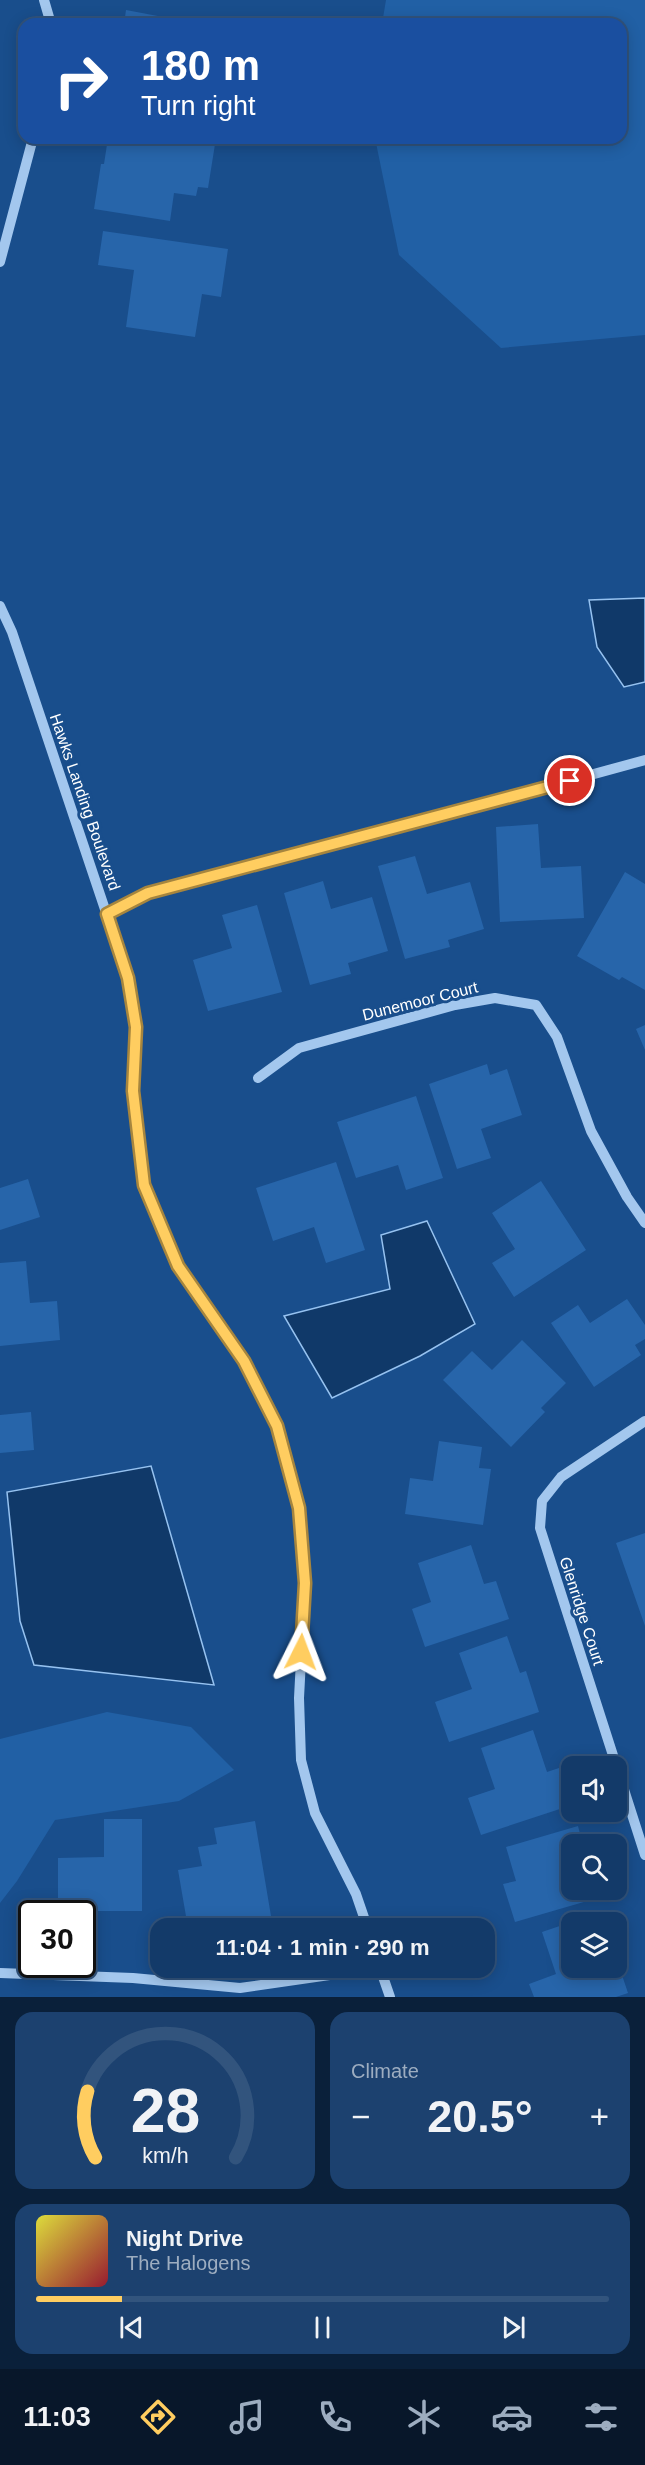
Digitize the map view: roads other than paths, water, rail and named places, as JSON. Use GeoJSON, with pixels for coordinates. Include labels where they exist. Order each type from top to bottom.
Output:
{"type":"FeatureCollection","features":[{"type":"Feature","properties":{"kind":"street"},"geometry":{"type":"LineString","coordinates":[[44,0],[49,18]]}},
{"type":"Feature","properties":{"kind":"street"},"geometry":{"type":"LineString","coordinates":[[0,262],[31,144]]}},
{"type":"Feature","properties":{"kind":"street","name":"Hawks Landing Boulevard"},"geometry":{"type":"LineString","coordinates":[[0,606],[15,643],[128,978],[136,1027],[133,1091],[144,1185],[178,1266],[244,1361],[277,1426],[299,1508],[305,1583],[299,1698],[301,1760],[315,1813],[356,1894],[364,1918]]}},
{"type":"Feature","properties":{"kind":"street"},"geometry":{"type":"LineString","coordinates":[[107,914],[148,893],[324,848],[645,760]]}},
{"type":"Feature","properties":{"kind":"street","name":"Dunemoor Court"},"geometry":{"type":"LineString","coordinates":[[258,1078],[299,1048],[455,1005],[495,998],[536,1005],[557,1037],[591,1131],[627,1197],[645,1223]]}},
{"type":"Feature","properties":{"kind":"street","name":"Glenridge Court"},"geometry":{"type":"LineString","coordinates":[[645,1421],[561,1477],[542,1501],[540,1528],[645,1855]]}},
{"type":"Feature","properties":{"kind":"street"},"geometry":{"type":"LineString","coordinates":[[0,1973],[133,1978],[240,1988],[310,1978]]}},
{"type":"Feature","properties":{"kind":"street"},"geometry":{"type":"LineString","coordinates":[[383,1978],[390,1997]]}}]}
